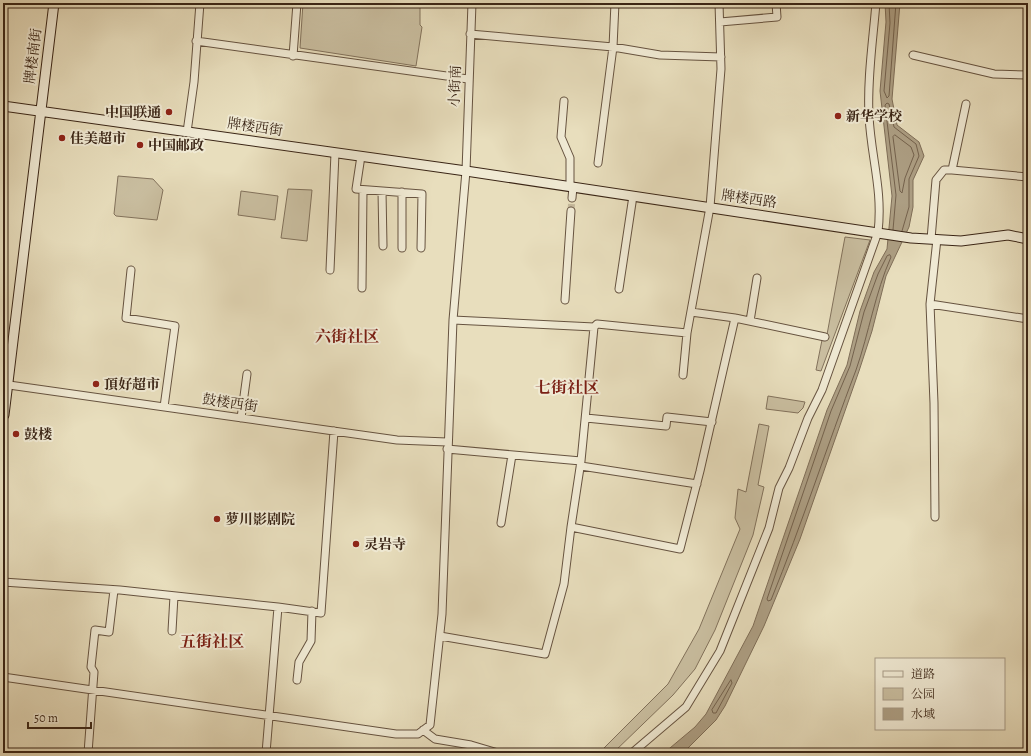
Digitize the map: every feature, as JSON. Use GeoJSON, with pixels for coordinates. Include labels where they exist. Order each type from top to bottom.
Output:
{"type":"FeatureCollection","features":[{"type":"Feature","properties":{"kind":"main road","name":"牌楼南街"},"geometry":{"type":"LineString","coordinates":[[4,415],[6,385],[54,3]]}},
{"type":"Feature","properties":{"kind":"main road","name":"牌楼西街"},"geometry":{"type":"LineString","coordinates":[[3,106],[466,171]]}},
{"type":"Feature","properties":{"kind":"main road","name":"牌楼西路"},"geometry":{"type":"LineString","coordinates":[[466,171],[880,232],[911,238],[961,241],[1008,235],[1028,238]]}},
{"type":"Feature","properties":{"kind":"street"},"geometry":{"type":"LineString","coordinates":[[187,132],[194,82],[200,3]]}},
{"type":"Feature","properties":{"kind":"street"},"geometry":{"type":"LineString","coordinates":[[293,56],[297,3]]}},
{"type":"Feature","properties":{"kind":"street","name":"小街南"},"geometry":{"type":"LineString","coordinates":[[423,730],[430,725],[440,636],[453,320],[466,171],[468,79],[472,3]]}},
{"type":"Feature","properties":{"kind":"street"},"geometry":{"type":"LineString","coordinates":[[598,163],[612,47],[615,3]]}},
{"type":"Feature","properties":{"kind":"street"},"geometry":{"type":"LineString","coordinates":[[683,375],[687,333],[710,207],[718,116],[721,57],[719,3]]}},
{"type":"Feature","properties":{"kind":"street"},"geometry":{"type":"LineString","coordinates":[[720,22],[777,17],[776,3]]}},
{"type":"Feature","properties":{"kind":"street"},"geometry":{"type":"LineString","coordinates":[[632,753],[686,707],[720,651],[769,528],[779,488],[789,468],[808,418],[822,390],[880,232],[879,184],[869,116],[870,72],[876,3]]}},
{"type":"Feature","properties":{"kind":"street"},"geometry":{"type":"LineString","coordinates":[[470,34],[612,47],[660,55],[721,57]]}},
{"type":"Feature","properties":{"kind":"street"},"geometry":{"type":"LineString","coordinates":[[196,42],[468,79]]}},
{"type":"Feature","properties":{"kind":"street"},"geometry":{"type":"LineString","coordinates":[[913,55],[994,74],[1028,75]]}},
{"type":"Feature","properties":{"kind":"street"},"geometry":{"type":"LineString","coordinates":[[564,101],[561,137],[570,158],[572,198]]}},
{"type":"Feature","properties":{"kind":"street"},"geometry":{"type":"LineString","coordinates":[[952,170],[966,104]]}},
{"type":"Feature","properties":{"kind":"street"},"geometry":{"type":"LineString","coordinates":[[330,270],[335,153]]}},
{"type":"Feature","properties":{"kind":"street"},"geometry":{"type":"LineString","coordinates":[[361,156],[356,189],[422,194],[421,248]]}},
{"type":"Feature","properties":{"kind":"street"},"geometry":{"type":"LineString","coordinates":[[935,517],[934,403],[930,304],[936,180],[944,170],[1028,177]]}},
{"type":"Feature","properties":{"kind":"street"},"geometry":{"type":"LineString","coordinates":[[362,288],[363,190]]}},
{"type":"Feature","properties":{"kind":"street"},"geometry":{"type":"LineString","coordinates":[[382,190],[383,246]]}},
{"type":"Feature","properties":{"kind":"street"},"geometry":{"type":"LineString","coordinates":[[402,192],[402,248]]}},
{"type":"Feature","properties":{"kind":"street"},"geometry":{"type":"LineString","coordinates":[[619,289],[633,196]]}},
{"type":"Feature","properties":{"kind":"street"},"geometry":{"type":"LineString","coordinates":[[565,300],[571,211]]}},
{"type":"Feature","properties":{"kind":"street"},"geometry":{"type":"LineString","coordinates":[[131,270],[126,318],[175,326],[164,407]]}},
{"type":"Feature","properties":{"kind":"street"},"geometry":{"type":"LineString","coordinates":[[750,321],[757,278]]}},
{"type":"Feature","properties":{"kind":"street"},"geometry":{"type":"LineString","coordinates":[[930,304],[1028,320]]}},
{"type":"Feature","properties":{"kind":"street"},"geometry":{"type":"LineString","coordinates":[[691,312],[735,318],[825,337]]}},
{"type":"Feature","properties":{"kind":"street"},"geometry":{"type":"LineString","coordinates":[[571,527],[680,549],[712,422],[735,318]]}},
{"type":"Feature","properties":{"kind":"street"},"geometry":{"type":"LineString","coordinates":[[453,320],[594,327],[597,324],[687,333]]}},
{"type":"Feature","properties":{"kind":"street"},"geometry":{"type":"LineString","coordinates":[[440,636],[545,654],[564,584],[581,464],[594,327]]}},
{"type":"Feature","properties":{"kind":"street"},"geometry":{"type":"LineString","coordinates":[[241,418],[247,374]]}},
{"type":"Feature","properties":{"kind":"street","name":"鼓楼西街"},"geometry":{"type":"LineString","coordinates":[[6,385],[397,440],[581,464],[697,484]]}},
{"type":"Feature","properties":{"kind":"street"},"geometry":{"type":"LineString","coordinates":[[586,418],[666,426],[667,417],[712,422]]}},
{"type":"Feature","properties":{"kind":"street"},"geometry":{"type":"LineString","coordinates":[[3,582],[114,590],[321,612],[334,431]]}},
{"type":"Feature","properties":{"kind":"street"},"geometry":{"type":"LineString","coordinates":[[501,523],[512,455]]}},
{"type":"Feature","properties":{"kind":"street"},"geometry":{"type":"LineString","coordinates":[[88,753],[94,672],[91,668],[95,630],[109,632],[114,590]]}},
{"type":"Feature","properties":{"kind":"street"},"geometry":{"type":"LineString","coordinates":[[172,631],[174,596]]}},
{"type":"Feature","properties":{"kind":"street"},"geometry":{"type":"LineString","coordinates":[[266,753],[278,607]]}},
{"type":"Feature","properties":{"kind":"street"},"geometry":{"type":"LineString","coordinates":[[296,680],[299,662],[310,641],[312,611]]}},
{"type":"Feature","properties":{"kind":"street"},"geometry":{"type":"LineString","coordinates":[[3,677],[396,734],[418,734],[423,730],[435,739],[471,744],[498,753]]}},
{"type":"Feature","properties":{"kind":"green space"},"geometry":{"type":"Polygon","coordinates":[[[303,3],[420,3],[420,25],[422,27],[416,66],[300,48],[303,3]]]}},
{"type":"Feature","properties":{"kind":"green space"},"geometry":{"type":"Polygon","coordinates":[[[118,176],[153,179],[163,190],[157,220],[116,216],[114,214],[118,176]]]}},
{"type":"Feature","properties":{"kind":"green space"},"geometry":{"type":"Polygon","coordinates":[[[288,189],[312,190],[307,241],[281,238],[288,189]]]}},
{"type":"Feature","properties":{"kind":"green space"},"geometry":{"type":"Polygon","coordinates":[[[241,191],[278,196],[275,220],[238,215],[241,191]]]}},
{"type":"Feature","properties":{"kind":"green space"},"geometry":{"type":"Polygon","coordinates":[[[845,237],[870,240],[821,371],[816,370],[822,340],[826,340],[845,237]]]}},
{"type":"Feature","properties":{"kind":"green space"},"geometry":{"type":"Polygon","coordinates":[[[768,396],[805,402],[803,408],[798,413],[766,409],[768,396]]]}},
{"type":"Feature","properties":{"kind":"green space"},"geometry":{"type":"Polygon","coordinates":[[[759,424],[769,426],[758,485],[764,487],[753,535],[715,630],[695,669],[673,695],[613,753],[599,753],[668,684],[699,629],[740,529],[735,518],[738,489],[746,492],[759,424]]]}},
{"type":"Feature","properties":{"kind":"water"},"geometry":{"type":"Polygon","coordinates":[[[885,3],[900,3],[892,99],[897,125],[919,142],[924,156],[913,180],[913,207],[909,227],[886,276],[872,331],[859,371],[800,539],[764,626],[725,706],[716,720],[683,753],[664,753],[695,727],[706,714],[753,626],[827,410],[847,365],[860,311],[874,272],[887,249],[892,196],[880,91],[886,22],[885,3]]]}},
{"type":"Feature","properties":{"kind":"tunnel"},"geometry":{"type":"LineString","coordinates":[[571,211],[572,198]]}},
{"type":"Feature","properties":{"kind":"place","name":"中国联通"},"geometry":{"type":"Point","coordinates":[169,112]}},
{"type":"Feature","properties":{"kind":"place","name":"新华学校"},"geometry":{"type":"Point","coordinates":[838,116]}},
{"type":"Feature","properties":{"kind":"place","name":"佳美超市"},"geometry":{"type":"Point","coordinates":[62,138]}},
{"type":"Feature","properties":{"kind":"place","name":"中国邮政"},"geometry":{"type":"Point","coordinates":[140,145]}},
{"type":"Feature","properties":{"kind":"place","name":"頂好超市"},"geometry":{"type":"Point","coordinates":[96,384]}},
{"type":"Feature","properties":{"kind":"place","name":"鼓楼"},"geometry":{"type":"Point","coordinates":[16,434]}},
{"type":"Feature","properties":{"kind":"place","name":"萝川影剧院"},"geometry":{"type":"Point","coordinates":[217,519]}},
{"type":"Feature","properties":{"kind":"place","name":"灵岩寺"},"geometry":{"type":"Point","coordinates":[356,544]}},
{"type":"Feature","properties":{"kind":"district","name":"六街社区"},"geometry":{"type":"Point","coordinates":[347,337]}},
{"type":"Feature","properties":{"kind":"district","name":"七街社区"},"geometry":{"type":"Point","coordinates":[567,388]}},
{"type":"Feature","properties":{"kind":"district","name":"五街社区"},"geometry":{"type":"Point","coordinates":[212,642]}}]}
